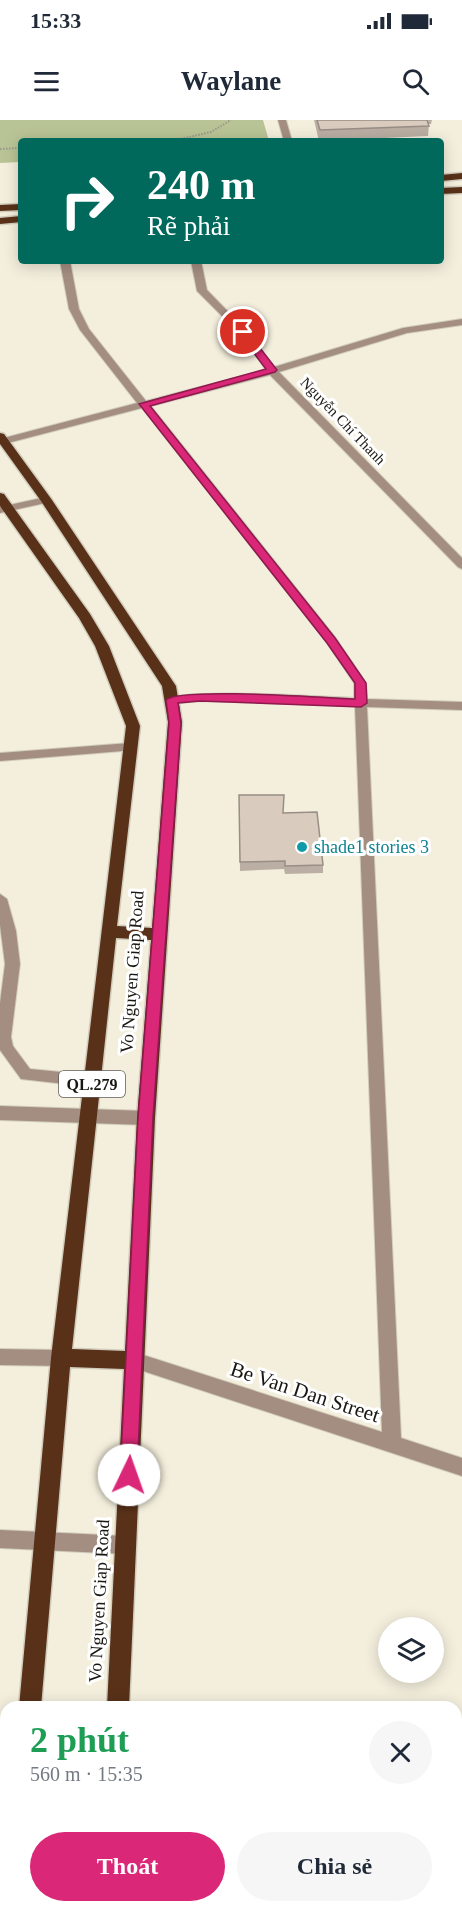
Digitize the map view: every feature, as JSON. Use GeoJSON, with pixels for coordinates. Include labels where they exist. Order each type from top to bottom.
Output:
{"type":"FeatureCollection","features":[{"type":"Feature","properties":{"kind":"highway"},"geometry":{"type":"LineString","coordinates":[[444,178],[462,176]]}},
{"type":"Feature","properties":{"kind":"highway"},"geometry":{"type":"LineString","coordinates":[[444,191],[462,190]]}},
{"type":"Feature","properties":{"kind":"highway"},"geometry":{"type":"LineString","coordinates":[[0,208],[18,207]]}},
{"type":"Feature","properties":{"kind":"highway"},"geometry":{"type":"LineString","coordinates":[[0,220],[18,219]]}},
{"type":"Feature","properties":{"kind":"highway","name":"Vo Nguyen Giap Road"},"geometry":{"type":"LineString","coordinates":[[1,440],[46,500],[169,686],[175,723],[146,1118],[118,1701]]}},
{"type":"Feature","properties":{"kind":"highway","name":"Vo Nguyen Giap Road"},"geometry":{"type":"LineString","coordinates":[[2,505],[85,617],[102,646],[133,726],[61,1358],[31,1701]]}},
{"type":"Feature","properties":{"kind":"highway"},"geometry":{"type":"LineString","coordinates":[[108,932],[159,934]]}},
{"type":"Feature","properties":{"kind":"highway"},"geometry":{"type":"LineString","coordinates":[[61,1358],[134,1360]]}},
{"type":"Feature","properties":{"kind":"street"},"geometry":{"type":"LineString","coordinates":[[282,120],[287,138]]}},
{"type":"Feature","properties":{"kind":"street"},"geometry":{"type":"LineString","coordinates":[[66,264],[78,320],[331,640],[360,683],[392,1444]]}},
{"type":"Feature","properties":{"kind":"street","name":"Nguyễn Chí Thanh"},"geometry":{"type":"LineString","coordinates":[[197,264],[202,291],[243,332],[272,370],[462,566]]}},
{"type":"Feature","properties":{"kind":"street"},"geometry":{"type":"LineString","coordinates":[[1,440],[272,370],[406,330],[462,322]]}},
{"type":"Feature","properties":{"kind":"street"},"geometry":{"type":"LineString","coordinates":[[2,505],[46,500]]}},
{"type":"Feature","properties":{"kind":"street"},"geometry":{"type":"LineString","coordinates":[[171,700],[200,697],[462,706]]}},
{"type":"Feature","properties":{"kind":"street"},"geometry":{"type":"LineString","coordinates":[[0,757],[130,747]]}},
{"type":"Feature","properties":{"kind":"street"},"geometry":{"type":"LineString","coordinates":[[0,899],[10,930],[6,965],[11,987],[3,1014],[5,1044],[26,1075],[92,1082]]}},
{"type":"Feature","properties":{"kind":"street"},"geometry":{"type":"LineString","coordinates":[[0,1113],[146,1118]]}},
{"type":"Feature","properties":{"kind":"street"},"geometry":{"type":"LineString","coordinates":[[0,1357],[61,1358]]}},
{"type":"Feature","properties":{"kind":"street","name":"Be Van Dan Street"},"geometry":{"type":"LineString","coordinates":[[134,1360],[462,1467]]}},
{"type":"Feature","properties":{"kind":"street"},"geometry":{"type":"LineString","coordinates":[[0,1539],[46,1543],[126,1545]]}},
{"type":"Feature","properties":{"kind":"path"},"geometry":{"type":"LineString","coordinates":[[199,138],[231,120]]}},
{"type":"Feature","properties":{"kind":"path"},"geometry":{"type":"LineString","coordinates":[[0,149],[18,148]]}},
{"type":"Feature","properties":{"kind":"green space"},"geometry":{"type":"Polygon","coordinates":[[[0,120],[263,120],[268,138],[18,138],[18,162],[0,163],[0,120]]]}},
{"type":"Feature","properties":{"kind":"building"},"geometry":{"type":"Polygon","coordinates":[[[317,120],[427,120],[429,126],[320,130],[317,120]]]}},
{"type":"Feature","properties":{"kind":"building"},"geometry":{"type":"Polygon","coordinates":[[[239,795],[284,795],[283,813],[317,812],[323,865],[285,866],[285,861],[240,862],[239,795]]]}},
{"type":"Feature","properties":{"kind":"place","name":"shade1 stories 3"},"geometry":{"type":"Point","coordinates":[302,847]}},
{"type":"Feature","properties":{"kind":"route"},"geometry":{"type":"LineString","coordinates":[[129,1475],[146,1118],[175,723],[171,700],[200,697],[361,703],[360,683],[331,640],[144,404],[272,370],[243,332]]}}]}
